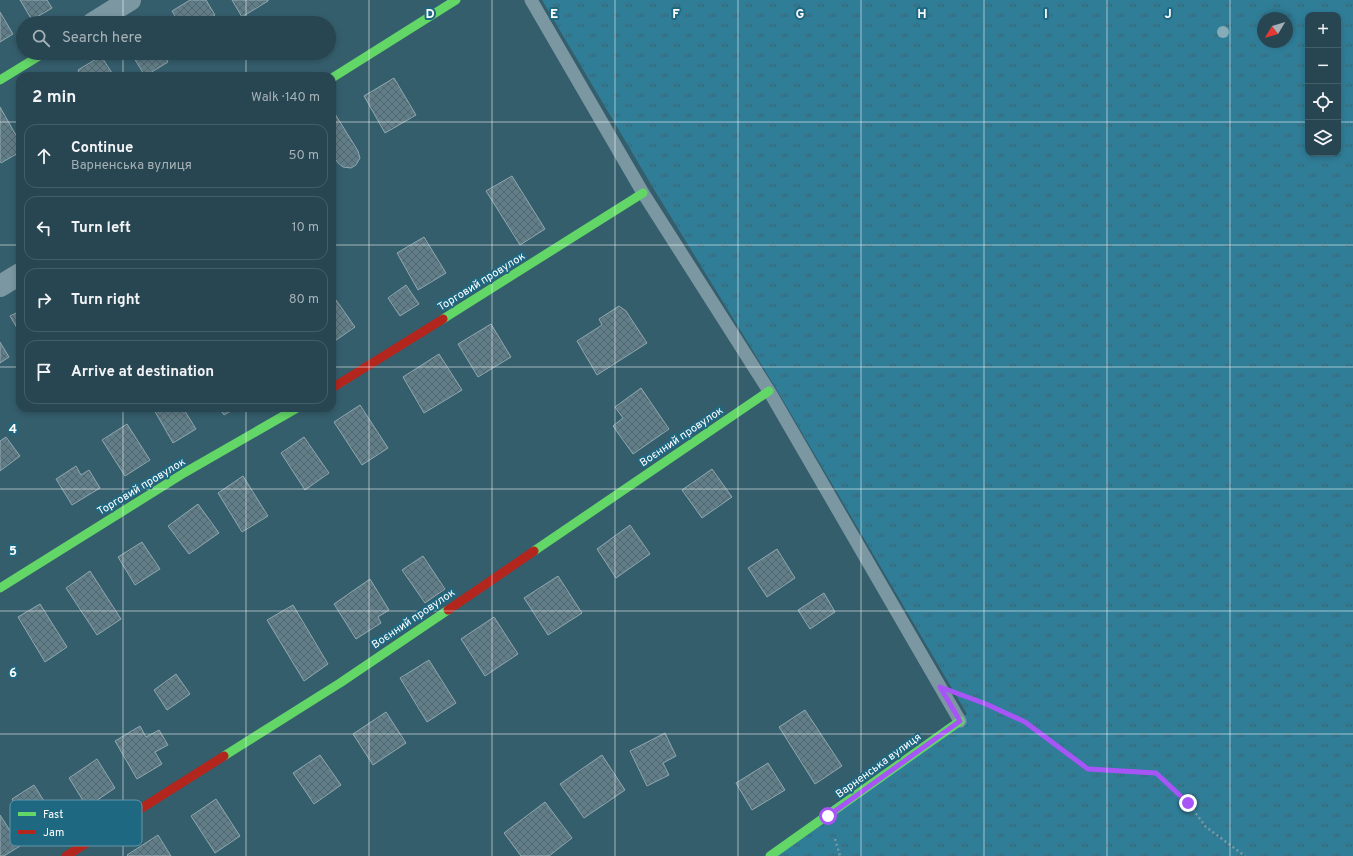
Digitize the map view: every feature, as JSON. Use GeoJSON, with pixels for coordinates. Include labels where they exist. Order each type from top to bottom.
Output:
{"type":"FeatureCollection","features":[{"type":"Feature","properties":{"kind":"street"},"geometry":{"type":"LineString","coordinates":[[336,75],[456,0]]}},
{"type":"Feature","properties":{"kind":"street"},"geometry":{"type":"LineString","coordinates":[[103,16],[123,2]]}},
{"type":"Feature","properties":{"kind":"street"},"geometry":{"type":"LineString","coordinates":[[0,80],[33,60]]}},
{"type":"Feature","properties":{"kind":"street","name":"Торговий провулок"},"geometry":{"type":"LineString","coordinates":[[336,385],[643,193]]}},
{"type":"Feature","properties":{"kind":"street"},"geometry":{"type":"LineString","coordinates":[[0,286],[16,276]]}},
{"type":"Feature","properties":{"kind":"street","name":"Воєнний провулок"},"geometry":{"type":"LineString","coordinates":[[142,808],[340,683],[769,391]]}},
{"type":"Feature","properties":{"kind":"street","name":"Торговий провулок"},"geometry":{"type":"LineString","coordinates":[[0,588],[138,501],[290,412]]}},
{"type":"Feature","properties":{"kind":"street","name":"Варненська вулиця"},"geometry":{"type":"LineString","coordinates":[[770,856],[960,721]]}},
{"type":"Feature","properties":{"kind":"street","name":"Воєнний провулок"},"geometry":{"type":"LineString","coordinates":[[66,856],[82,846]]}},
{"type":"Feature","properties":{"kind":"lane"},"geometry":{"type":"LineString","coordinates":[[531,0],[643,193],[769,391],[960,721]]}},
{"type":"Feature","properties":{"kind":"path"},"geometry":{"type":"LineString","coordinates":[[940,687],[986,704],[1025,722],[1088,769],[1156,773],[1188,803],[1206,827],[1245,856]]}},
{"type":"Feature","properties":{"kind":"green space"},"geometry":{"type":"Polygon","coordinates":[[[542,0],[1353,0],[1353,856],[770,856],[967,714],[774,385],[652,186],[542,0]]]}},
{"type":"Feature","properties":{"kind":"building"},"geometry":{"type":"Polygon","coordinates":[[[20,0],[47,0],[52,8],[39,16],[30,16],[20,0]]]}},
{"type":"Feature","properties":{"kind":"building"},"geometry":{"type":"Polygon","coordinates":[[[190,0],[206,0],[215,15],[175,16],[172,11],[190,0]]]}},
{"type":"Feature","properties":{"kind":"building"},"geometry":{"type":"Polygon","coordinates":[[[232,0],[268,0],[244,16],[241,16],[232,0]]]}},
{"type":"Feature","properties":{"kind":"building"},"geometry":{"type":"Polygon","coordinates":[[[0,12],[13,34],[0,42],[0,12]]]}},
{"type":"Feature","properties":{"kind":"building"},"geometry":{"type":"Polygon","coordinates":[[[94,60],[104,60],[111,72],[79,72],[78,70],[94,60]]]}},
{"type":"Feature","properties":{"kind":"building"},"geometry":{"type":"Polygon","coordinates":[[[135,60],[167,60],[168,62],[152,72],[143,72],[135,60]]]}},
{"type":"Feature","properties":{"kind":"building"},"geometry":{"type":"Polygon","coordinates":[[[394,78],[416,115],[385,133],[364,96],[394,78]]]}},
{"type":"Feature","properties":{"kind":"building"},"geometry":{"type":"Polygon","coordinates":[[[0,107],[16,135],[16,154],[1,163],[0,107]]]}},
{"type":"Feature","properties":{"kind":"building"},"geometry":{"type":"Polygon","coordinates":[[[336,115],[358,151],[360,158],[356,165],[351,168],[343,167],[336,160],[336,115]]]}},
{"type":"Feature","properties":{"kind":"building"},"geometry":{"type":"Polygon","coordinates":[[[512,176],[545,229],[520,245],[486,191],[512,176]]]}},
{"type":"Feature","properties":{"kind":"building"},"geometry":{"type":"Polygon","coordinates":[[[424,237],[446,273],[418,290],[397,253],[424,237]]]}},
{"type":"Feature","properties":{"kind":"building"},"geometry":{"type":"Polygon","coordinates":[[[406,285],[419,304],[400,316],[388,298],[406,285]]]}},
{"type":"Feature","properties":{"kind":"building"},"geometry":{"type":"Polygon","coordinates":[[[336,300],[355,327],[336,340],[336,300]]]}},
{"type":"Feature","properties":{"kind":"building"},"geometry":{"type":"Polygon","coordinates":[[[619,306],[626,311],[647,343],[597,375],[577,341],[602,325],[599,319],[619,306]]]}},
{"type":"Feature","properties":{"kind":"building"},"geometry":{"type":"Polygon","coordinates":[[[16,313],[16,326],[10,316],[16,313]]]}},
{"type":"Feature","properties":{"kind":"building"},"geometry":{"type":"Polygon","coordinates":[[[491,324],[511,357],[478,377],[458,344],[491,324]]]}},
{"type":"Feature","properties":{"kind":"building"},"geometry":{"type":"Polygon","coordinates":[[[0,342],[9,357],[0,363],[0,342]]]}},
{"type":"Feature","properties":{"kind":"building"},"geometry":{"type":"Polygon","coordinates":[[[439,354],[462,390],[424,413],[403,377],[439,354]]]}},
{"type":"Feature","properties":{"kind":"building"},"geometry":{"type":"Polygon","coordinates":[[[641,388],[669,429],[633,454],[613,426],[623,418],[615,407],[641,388]]]}},
{"type":"Feature","properties":{"kind":"building"},"geometry":{"type":"Polygon","coordinates":[[[360,405],[388,448],[362,465],[334,422],[360,405]]]}},
{"type":"Feature","properties":{"kind":"building"},"geometry":{"type":"Polygon","coordinates":[[[155,412],[185,412],[196,429],[173,443],[155,412]]]}},
{"type":"Feature","properties":{"kind":"building"},"geometry":{"type":"Polygon","coordinates":[[[222,412],[229,412],[224,415],[222,412]]]}},
{"type":"Feature","properties":{"kind":"building"},"geometry":{"type":"Polygon","coordinates":[[[127,424],[150,460],[125,476],[102,440],[127,424]]]}},
{"type":"Feature","properties":{"kind":"building"},"geometry":{"type":"Polygon","coordinates":[[[6,437],[20,456],[0,471],[0,441],[6,437]]]}},
{"type":"Feature","properties":{"kind":"building"},"geometry":{"type":"Polygon","coordinates":[[[304,437],[329,473],[305,490],[281,453],[304,437]]]}},
{"type":"Feature","properties":{"kind":"building"},"geometry":{"type":"Polygon","coordinates":[[[76,466],[81,475],[89,470],[100,488],[72,505],[56,479],[76,466]]]}},
{"type":"Feature","properties":{"kind":"building"},"geometry":{"type":"Polygon","coordinates":[[[712,469],[732,497],[702,518],[682,490],[712,469]]]}},
{"type":"Feature","properties":{"kind":"building"},"geometry":{"type":"Polygon","coordinates":[[[243,476],[268,516],[242,532],[218,493],[243,476]]]}},
{"type":"Feature","properties":{"kind":"building"},"geometry":{"type":"Polygon","coordinates":[[[198,504],[219,533],[189,554],[168,526],[198,504]]]}},
{"type":"Feature","properties":{"kind":"building"},"geometry":{"type":"Polygon","coordinates":[[[630,525],[650,554],[616,578],[597,549],[630,525]]]}},
{"type":"Feature","properties":{"kind":"building"},"geometry":{"type":"Polygon","coordinates":[[[142,542],[160,569],[135,585],[118,557],[142,542]]]}},
{"type":"Feature","properties":{"kind":"building"},"geometry":{"type":"Polygon","coordinates":[[[777,549],[795,578],[767,597],[748,568],[777,549]]]}},
{"type":"Feature","properties":{"kind":"building"},"geometry":{"type":"Polygon","coordinates":[[[423,556],[445,589],[425,603],[402,570],[423,556]]]}},
{"type":"Feature","properties":{"kind":"building"},"geometry":{"type":"Polygon","coordinates":[[[90,571],[121,619],[97,635],[66,588],[90,571]]]}},
{"type":"Feature","properties":{"kind":"building"},"geometry":{"type":"Polygon","coordinates":[[[558,576],[582,613],[548,635],[524,598],[558,576]]]}},
{"type":"Feature","properties":{"kind":"building"},"geometry":{"type":"Polygon","coordinates":[[[370,579],[389,610],[378,617],[381,623],[356,639],[334,604],[370,579]]]}},
{"type":"Feature","properties":{"kind":"building"},"geometry":{"type":"Polygon","coordinates":[[[824,593],[835,612],[810,629],[798,610],[824,593]]]}},
{"type":"Feature","properties":{"kind":"building"},"geometry":{"type":"Polygon","coordinates":[[[40,604],[67,647],[45,662],[18,617],[40,604]]]}},
{"type":"Feature","properties":{"kind":"building"},"geometry":{"type":"Polygon","coordinates":[[[293,605],[328,664],[304,681],[267,620],[293,605]]]}},
{"type":"Feature","properties":{"kind":"building"},"geometry":{"type":"Polygon","coordinates":[[[494,617],[518,654],[485,676],[461,639],[494,617]]]}},
{"type":"Feature","properties":{"kind":"building"},"geometry":{"type":"Polygon","coordinates":[[[429,660],[456,703],[427,722],[400,678],[429,660]]]}},
{"type":"Feature","properties":{"kind":"building"},"geometry":{"type":"Polygon","coordinates":[[[176,674],[190,694],[167,710],[154,690],[176,674]]]}},
{"type":"Feature","properties":{"kind":"building"},"geometry":{"type":"Polygon","coordinates":[[[805,710],[842,766],[815,784],[779,727],[805,710]]]}},
{"type":"Feature","properties":{"kind":"building"},"geometry":{"type":"Polygon","coordinates":[[[386,712],[406,743],[373,765],[353,734],[386,712]]]}},
{"type":"Feature","properties":{"kind":"building"},"geometry":{"type":"Polygon","coordinates":[[[140,726],[146,737],[159,730],[168,745],[155,752],[162,764],[137,779],[115,741],[140,726]]]}},
{"type":"Feature","properties":{"kind":"building"},"geometry":{"type":"Polygon","coordinates":[[[665,733],[676,756],[663,763],[669,775],[647,786],[630,751],[665,733]]]}},
{"type":"Feature","properties":{"kind":"building"},"geometry":{"type":"Polygon","coordinates":[[[320,755],[341,785],[314,804],[293,773],[320,755]]]}},
{"type":"Feature","properties":{"kind":"building"},"geometry":{"type":"Polygon","coordinates":[[[602,755],[625,790],[584,818],[560,784],[602,755]]]}},
{"type":"Feature","properties":{"kind":"building"},"geometry":{"type":"Polygon","coordinates":[[[97,759],[115,788],[97,800],[83,800],[69,778],[97,759]]]}},
{"type":"Feature","properties":{"kind":"building"},"geometry":{"type":"Polygon","coordinates":[[[768,763],[785,790],[752,810],[736,783],[768,763]]]}},
{"type":"Feature","properties":{"kind":"building"},"geometry":{"type":"Polygon","coordinates":[[[34,785],[43,800],[13,800],[34,785]]]}},
{"type":"Feature","properties":{"kind":"building"},"geometry":{"type":"Polygon","coordinates":[[[216,799],[240,836],[215,853],[191,816],[216,799]]]}},
{"type":"Feature","properties":{"kind":"building"},"geometry":{"type":"Polygon","coordinates":[[[545,802],[572,838],[549,856],[521,856],[504,833],[545,802]]]}},
{"type":"Feature","properties":{"kind":"building"},"geometry":{"type":"Polygon","coordinates":[[[0,815],[10,830],[10,846],[20,846],[4,856],[0,856],[0,815]]]}},
{"type":"Feature","properties":{"kind":"building"},"geometry":{"type":"Polygon","coordinates":[[[158,835],[171,856],[127,855],[158,835]]]}},
{"type":"Feature","properties":{"kind":"traffic: fast"},"geometry":{"type":"LineString","coordinates":[[336,75],[456,0]]}},
{"type":"Feature","properties":{"kind":"traffic: fast"},"geometry":{"type":"LineString","coordinates":[[0,80],[33,60]]}},
{"type":"Feature","properties":{"kind":"traffic: fast"},"geometry":{"type":"LineString","coordinates":[[443,319],[643,193]]}},
{"type":"Feature","properties":{"kind":"traffic: fast"},"geometry":{"type":"LineString","coordinates":[[534,551],[769,391]]}},
{"type":"Feature","properties":{"kind":"traffic: fast"},"geometry":{"type":"LineString","coordinates":[[0,588],[184,473],[290,412]]}},
{"type":"Feature","properties":{"kind":"traffic: fast"},"geometry":{"type":"LineString","coordinates":[[224,756],[340,683],[448,610]]}},
{"type":"Feature","properties":{"kind":"traffic: fast"},"geometry":{"type":"LineString","coordinates":[[770,856],[960,721]]}},
{"type":"Feature","properties":{"kind":"traffic: jam"},"geometry":{"type":"LineString","coordinates":[[336,386],[443,319]]}},
{"type":"Feature","properties":{"kind":"traffic: jam"},"geometry":{"type":"LineString","coordinates":[[448,610],[534,551]]}},
{"type":"Feature","properties":{"kind":"traffic: jam"},"geometry":{"type":"LineString","coordinates":[[142,808],[224,756]]}},
{"type":"Feature","properties":{"kind":"traffic: jam"},"geometry":{"type":"LineString","coordinates":[[66,856],[82,846]]}},
{"type":"Feature","properties":{"kind":"route"},"geometry":{"type":"LineString","coordinates":[[828,816],[960,721],[940,687],[986,704],[1025,722],[1088,769],[1156,773],[1188,803]]}}]}
